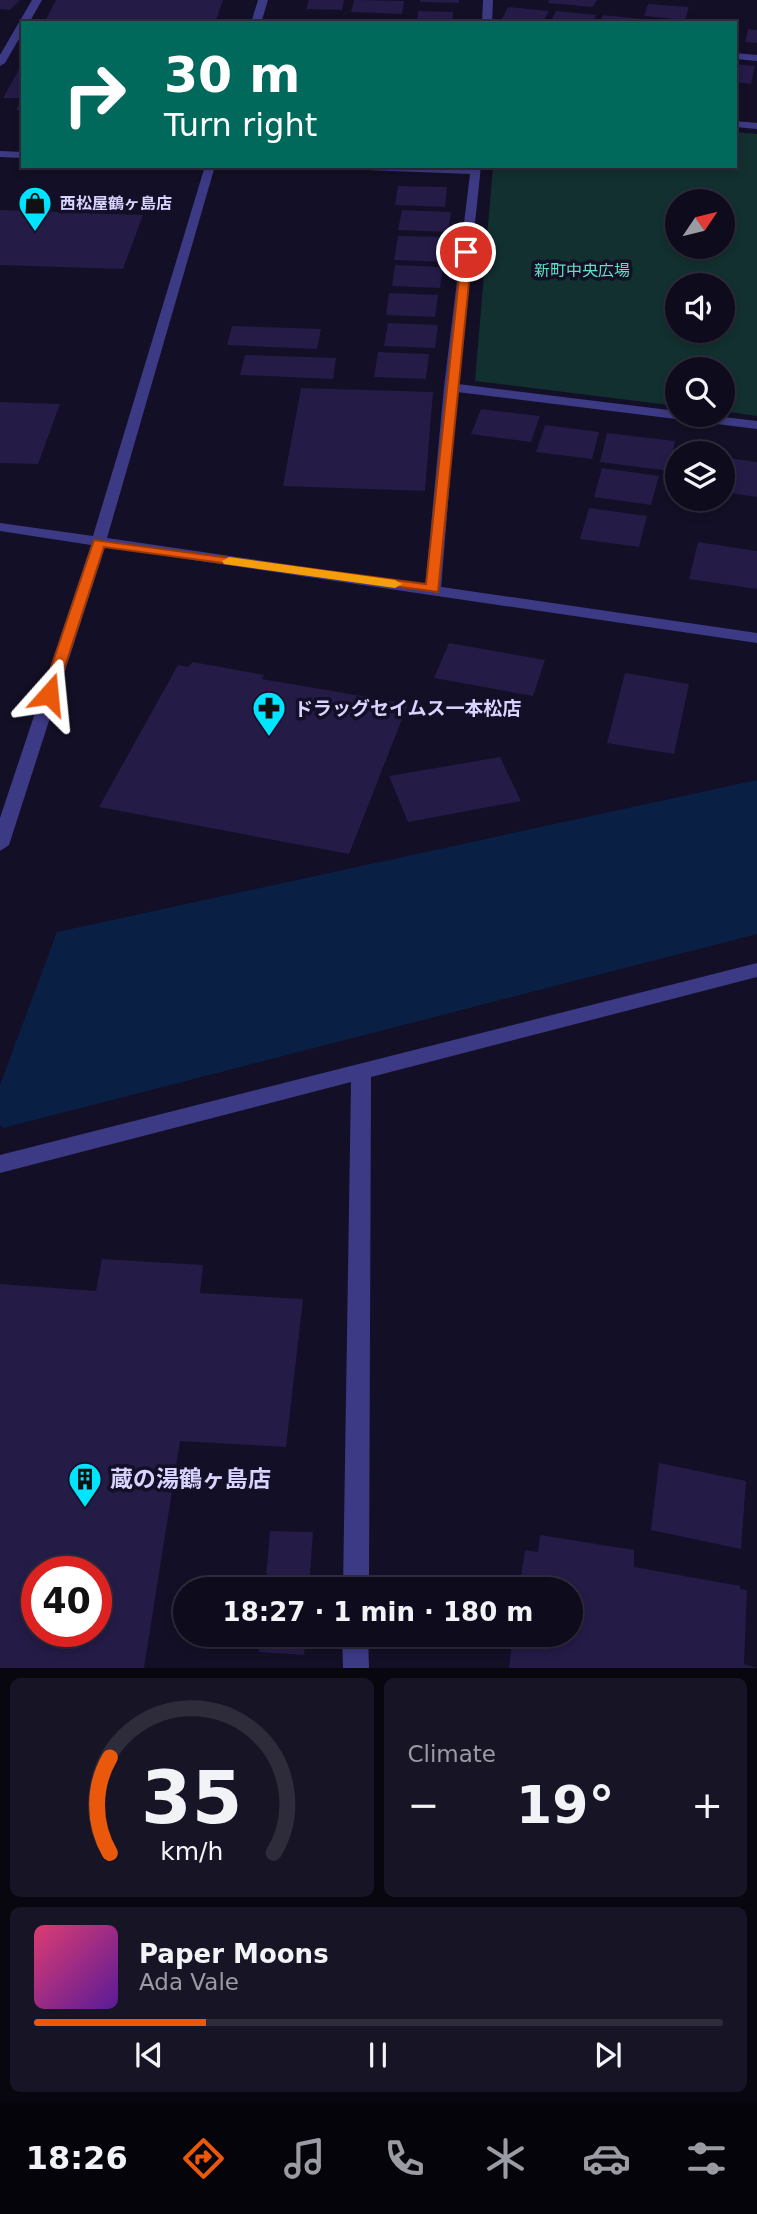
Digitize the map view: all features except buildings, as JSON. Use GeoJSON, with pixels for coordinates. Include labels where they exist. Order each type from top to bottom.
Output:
{"type":"FeatureCollection","features":[{"type":"Feature","properties":{"kind":"street"},"geometry":{"type":"LineString","coordinates":[[24,21],[37,0]]}},
{"type":"Feature","properties":{"kind":"street"},"geometry":{"type":"LineString","coordinates":[[257,21],[263,0]]}},
{"type":"Feature","properties":{"kind":"street"},"geometry":{"type":"LineString","coordinates":[[487,21],[488,0]]}},
{"type":"Feature","properties":{"kind":"street"},"geometry":{"type":"LineString","coordinates":[[0,63],[3,52],[21,26]]}},
{"type":"Feature","properties":{"kind":"street"},"geometry":{"type":"LineString","coordinates":[[737,56],[757,58]]}},
{"type":"Feature","properties":{"kind":"street"},"geometry":{"type":"LineString","coordinates":[[737,124],[757,126]]}},
{"type":"Feature","properties":{"kind":"street"},"geometry":{"type":"LineString","coordinates":[[0,154],[21,155]]}},
{"type":"Feature","properties":{"kind":"street"},"geometry":{"type":"LineString","coordinates":[[0,845],[99,542],[210,168]]}},
{"type":"Feature","properties":{"kind":"street"},"geometry":{"type":"LineString","coordinates":[[431,168],[476,169],[451,387],[433,589]]}},
{"type":"Feature","properties":{"kind":"street"},"geometry":{"type":"LineString","coordinates":[[451,387],[757,425]]}},
{"type":"Feature","properties":{"kind":"street"},"geometry":{"type":"LineString","coordinates":[[0,527],[757,638]]}},
{"type":"Feature","properties":{"kind":"street"},"geometry":{"type":"LineString","coordinates":[[0,1164],[757,970]]}},
{"type":"Feature","properties":{"kind":"street"},"geometry":{"type":"LineString","coordinates":[[356,1577],[361,1072]]}},
{"type":"Feature","properties":{"kind":"street"},"geometry":{"type":"LineString","coordinates":[[355,1647],[356,1668]]}},
{"type":"Feature","properties":{"kind":"green space","name":"新町中央広場"},"geometry":{"type":"Polygon","coordinates":[[[737,132],[757,134],[757,416],[735,413],[735,357],[665,357],[665,405],[475,381],[493,168],[737,168],[737,132]]]}},
{"type":"Feature","properties":{"kind":"water"},"geometry":{"type":"Polygon","coordinates":[[[757,780],[757,934],[3,1128],[0,1125],[0,1085],[57,932],[757,780]]]}},
{"type":"Feature","properties":{"kind":"slow traffic"},"geometry":{"type":"LineString","coordinates":[[229,561],[395,584]]}},
{"type":"Feature","properties":{"kind":"place","name":"西松屋鶴ヶ島店"},"geometry":{"type":"Point","coordinates":[35,233]}},
{"type":"Feature","properties":{"kind":"place","name":"ドラッグセイムス一本松店"},"geometry":{"type":"Point","coordinates":[269,738]}},
{"type":"Feature","properties":{"kind":"place","name":"蔵の湯鶴ヶ島店"},"geometry":{"type":"Point","coordinates":[85,1509]}},
{"type":"Feature","properties":{"kind":"route"},"geometry":{"type":"LineString","coordinates":[[49,694],[99,542],[433,589],[466,252]]}}]}
